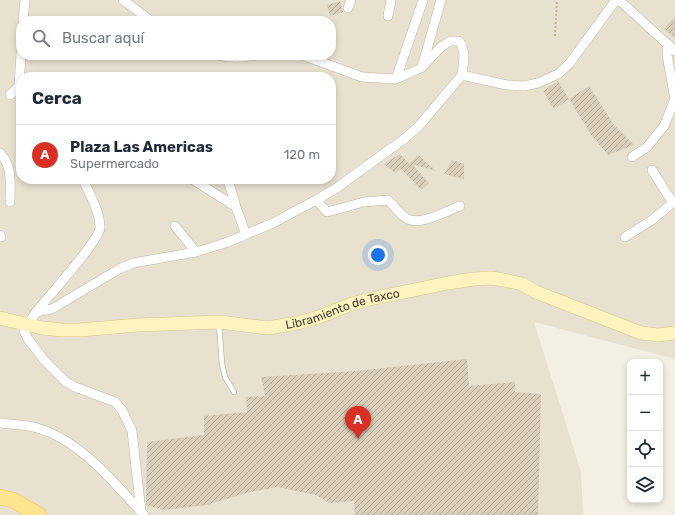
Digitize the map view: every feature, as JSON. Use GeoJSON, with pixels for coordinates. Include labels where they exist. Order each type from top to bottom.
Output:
{"type":"FeatureCollection","features":[{"type":"Feature","properties":{"kind":"main road","name":"Libramiento de Taxco"},"geometry":{"type":"LineString","coordinates":[[0,318],[42,328],[80,330],[138,324],[219,322],[255,327],[278,326],[316,318],[352,304],[370,299],[448,283],[491,278],[522,284],[536,292],[641,333],[658,335],[675,333]]}},
{"type":"Feature","properties":{"kind":"main road"},"geometry":{"type":"LineString","coordinates":[[0,497],[14,500],[38,515]]}},
{"type":"Feature","properties":{"kind":"street"},"geometry":{"type":"LineString","coordinates":[[23,16],[24,0]]}},
{"type":"Feature","properties":{"kind":"street"},"geometry":{"type":"LineString","coordinates":[[123,0],[144,16]]}},
{"type":"Feature","properties":{"kind":"street"},"geometry":{"type":"LineString","coordinates":[[388,16],[391,0]]}},
{"type":"Feature","properties":{"kind":"street"},"geometry":{"type":"LineString","coordinates":[[396,79],[423,0]]}},
{"type":"Feature","properties":{"kind":"street"},"geometry":{"type":"LineString","coordinates":[[421,68],[441,0]]}},
{"type":"Feature","properties":{"kind":"street"},"geometry":{"type":"LineString","coordinates":[[462,75],[506,85],[524,86],[538,83],[558,74],[569,64],[617,0],[675,51]]}},
{"type":"Feature","properties":{"kind":"street"},"geometry":{"type":"LineString","coordinates":[[36,312],[52,309],[133,262],[196,252],[246,234],[273,223],[335,189],[418,127],[462,75],[464,53],[463,45],[459,41],[450,41],[441,47],[421,68],[396,79],[362,77],[316,60]]}},
{"type":"Feature","properties":{"kind":"street"},"geometry":{"type":"LineString","coordinates":[[632,157],[648,147],[664,126],[674,99],[667,55],[668,44]]}},
{"type":"Feature","properties":{"kind":"street"},"geometry":{"type":"LineString","coordinates":[[20,72],[21,60]]}},
{"type":"Feature","properties":{"kind":"street"},"geometry":{"type":"LineString","coordinates":[[10,95],[16,91]]}},
{"type":"Feature","properties":{"kind":"street"},"geometry":{"type":"LineString","coordinates":[[0,153],[4,156],[10,171],[10,202]]}},
{"type":"Feature","properties":{"kind":"street"},"geometry":{"type":"LineString","coordinates":[[625,237],[652,220],[674,202],[652,170]]}},
{"type":"Feature","properties":{"kind":"street"},"geometry":{"type":"LineString","coordinates":[[85,184],[99,217],[100,230],[86,251],[36,312],[24,330],[28,339],[44,360],[66,382],[75,387],[115,402],[127,418],[132,431],[142,513]]}},
{"type":"Feature","properties":{"kind":"street"},"geometry":{"type":"LineString","coordinates":[[200,184],[236,207]]}},
{"type":"Feature","properties":{"kind":"street"},"geometry":{"type":"LineString","coordinates":[[229,184],[246,234]]}},
{"type":"Feature","properties":{"kind":"street"},"geometry":{"type":"LineString","coordinates":[[316,200],[327,212],[364,202],[388,200],[406,219],[417,222],[460,206]]}},
{"type":"Feature","properties":{"kind":"street"},"geometry":{"type":"LineString","coordinates":[[175,226],[196,252]]}},
{"type":"Feature","properties":{"kind":"street"},"geometry":{"type":"LineString","coordinates":[[0,423],[36,427],[59,437],[88,457],[142,513]]}},
{"type":"Feature","properties":{"kind":"lane"},"geometry":{"type":"LineString","coordinates":[[219,322],[222,364],[225,377],[234,392]]}},
{"type":"Feature","properties":{"kind":"path"},"geometry":{"type":"LineString","coordinates":[[555,36],[557,0]]}},
{"type":"Feature","properties":{"kind":"shaded area"},"geometry":{"type":"Polygon","coordinates":[[[0,0],[675,0],[675,359],[534,322],[581,472],[583,515],[0,515],[0,0]]]}},
{"type":"Feature","properties":{"kind":"building"},"geometry":{"type":"Polygon","coordinates":[[[340,1],[343,12],[330,16],[327,5],[340,1]]]}},
{"type":"Feature","properties":{"kind":"building"},"geometry":{"type":"Polygon","coordinates":[[[675,16],[675,38],[664,29],[675,16]]]}},
{"type":"Feature","properties":{"kind":"building"},"geometry":{"type":"Polygon","coordinates":[[[558,81],[569,99],[554,109],[543,91],[558,81]]]}},
{"type":"Feature","properties":{"kind":"building"},"geometry":{"type":"Polygon","coordinates":[[[589,86],[614,125],[634,145],[608,155],[592,136],[569,99],[589,86]]]}},
{"type":"Feature","properties":{"kind":"building"},"geometry":{"type":"Polygon","coordinates":[[[400,154],[409,164],[418,155],[436,171],[412,164],[429,183],[421,190],[401,169],[395,173],[384,164],[400,154]]]}},
{"type":"Feature","properties":{"kind":"building"},"geometry":{"type":"Polygon","coordinates":[[[452,160],[464,164],[464,179],[444,174],[452,160]]]}},
{"type":"Feature","properties":{"kind":"building"},"geometry":{"type":"Polygon","coordinates":[[[467,359],[469,386],[515,382],[515,392],[541,394],[538,515],[355,515],[354,501],[329,503],[316,495],[277,487],[246,493],[207,505],[164,510],[146,505],[147,442],[204,435],[204,416],[247,412],[246,397],[265,396],[261,377],[356,371],[467,359]]]}},
{"type":"Feature","properties":{"kind":"place","name":"Plaza Las Americas"},"geometry":{"type":"Point","coordinates":[358,439]}}]}
